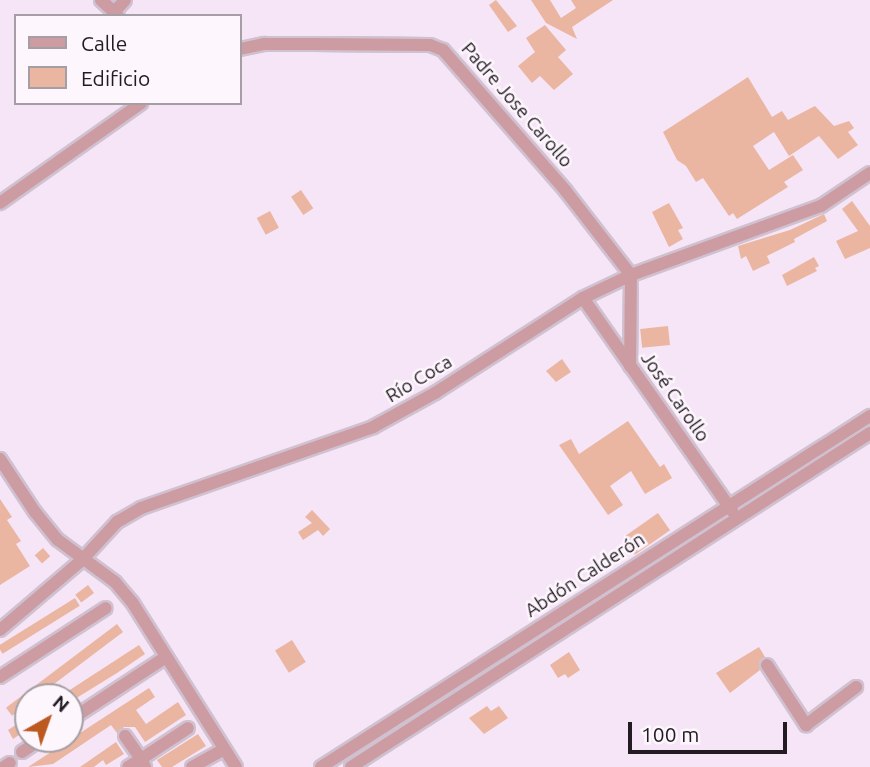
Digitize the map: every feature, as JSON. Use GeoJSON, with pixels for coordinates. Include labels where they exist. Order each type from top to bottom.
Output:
{"type":"FeatureCollection","features":[{"type":"Feature","properties":{"kind":"street"},"geometry":{"type":"LineString","coordinates":[[101,0],[116,14],[125,0]]}},
{"type":"Feature","properties":{"kind":"street","name":"Padre Jose Carollo"},"geometry":{"type":"LineString","coordinates":[[242,50],[264,44],[438,46],[565,190],[631,275]]}},
{"type":"Feature","properties":{"kind":"street"},"geometry":{"type":"LineString","coordinates":[[0,203],[138,105]]}},
{"type":"Feature","properties":{"kind":"street","name":"Río Coca"},"geometry":{"type":"LineString","coordinates":[[0,630],[82,560],[117,522],[141,508],[373,427],[435,393],[583,298],[631,275],[821,206],[870,173]]}},
{"type":"Feature","properties":{"kind":"street"},"geometry":{"type":"LineString","coordinates":[[630,366],[631,275]]}},
{"type":"Feature","properties":{"kind":"street","name":"José Carollo"},"geometry":{"type":"LineString","coordinates":[[583,298],[736,517]]}},
{"type":"Feature","properties":{"kind":"street","name":"Abdón Calderón"},"geometry":{"type":"LineString","coordinates":[[321,767],[870,416]]}},
{"type":"Feature","properties":{"kind":"street","name":"Abdón Calderón"},"geometry":{"type":"LineString","coordinates":[[351,767],[870,433]]}},
{"type":"Feature","properties":{"kind":"street"},"geometry":{"type":"LineString","coordinates":[[0,459],[35,512],[58,540],[115,582],[132,602],[236,767]]}},
{"type":"Feature","properties":{"kind":"street"},"geometry":{"type":"LineString","coordinates":[[0,677],[106,608]]}},
{"type":"Feature","properties":{"kind":"street"},"geometry":{"type":"LineString","coordinates":[[84,711],[166,657]]}},
{"type":"Feature","properties":{"kind":"street"},"geometry":{"type":"LineString","coordinates":[[767,665],[806,724],[856,687]]}},
{"type":"Feature","properties":{"kind":"street"},"geometry":{"type":"LineString","coordinates":[[128,767],[143,763],[187,728]]}},
{"type":"Feature","properties":{"kind":"street"},"geometry":{"type":"LineString","coordinates":[[125,736],[143,763]]}},
{"type":"Feature","properties":{"kind":"street"},"geometry":{"type":"LineString","coordinates":[[192,767],[224,749]]}},
{"type":"Feature","properties":{"kind":"building"},"geometry":{"type":"Polygon","coordinates":[[[496,0],[517,26],[508,32],[489,5],[496,0]]]}},
{"type":"Feature","properties":{"kind":"building"},"geometry":{"type":"Polygon","coordinates":[[[531,0],[550,0],[561,18],[576,8],[571,0],[613,0],[572,27],[577,39],[546,23],[531,0]]]}},
{"type":"Feature","properties":{"kind":"building"},"geometry":{"type":"Polygon","coordinates":[[[545,25],[566,50],[558,57],[573,74],[554,90],[540,76],[532,83],[518,66],[535,52],[526,38],[545,25]]]}},
{"type":"Feature","properties":{"kind":"building"},"geometry":{"type":"Polygon","coordinates":[[[748,77],[772,117],[782,111],[788,120],[815,106],[834,126],[849,121],[854,128],[848,132],[858,145],[838,159],[819,136],[789,156],[774,132],[753,146],[769,170],[793,155],[803,170],[784,182],[788,187],[737,219],[733,213],[729,216],[703,178],[696,182],[686,166],[677,160],[663,132],[748,77]]]}},
{"type":"Feature","properties":{"kind":"building"},"geometry":{"type":"Polygon","coordinates":[[[301,190],[313,208],[303,215],[291,197],[301,190]]]}},
{"type":"Feature","properties":{"kind":"building"},"geometry":{"type":"Polygon","coordinates":[[[852,201],[870,226],[870,248],[845,259],[836,241],[858,231],[842,209],[852,201]]]}},
{"type":"Feature","properties":{"kind":"building"},"geometry":{"type":"Polygon","coordinates":[[[669,203],[683,228],[678,230],[683,239],[669,247],[652,212],[669,203]]]}},
{"type":"Feature","properties":{"kind":"building"},"geometry":{"type":"Polygon","coordinates":[[[270,211],[279,228],[266,235],[257,218],[270,211]]]}},
{"type":"Feature","properties":{"kind":"building"},"geometry":{"type":"Polygon","coordinates":[[[824,214],[827,221],[767,256],[770,263],[753,271],[746,256],[741,259],[738,246],[790,230],[824,214]]]}},
{"type":"Feature","properties":{"kind":"building"},"geometry":{"type":"Polygon","coordinates":[[[814,257],[819,266],[815,268],[817,271],[787,286],[782,275],[814,257]]]}},
{"type":"Feature","properties":{"kind":"building"},"geometry":{"type":"Polygon","coordinates":[[[668,326],[670,345],[642,348],[640,329],[668,326]]]}},
{"type":"Feature","properties":{"kind":"building"},"geometry":{"type":"Polygon","coordinates":[[[562,359],[571,372],[556,382],[546,371],[562,359]]]}},
{"type":"Feature","properties":{"kind":"building"},"geometry":{"type":"Polygon","coordinates":[[[628,421],[660,467],[664,464],[672,478],[645,494],[631,471],[610,486],[623,505],[608,515],[559,445],[571,439],[579,454],[628,421]]]}},
{"type":"Feature","properties":{"kind":"building"},"geometry":{"type":"Polygon","coordinates":[[[0,499],[12,517],[7,520],[21,541],[16,544],[30,566],[0,585],[0,499]]]}},
{"type":"Feature","properties":{"kind":"building"},"geometry":{"type":"Polygon","coordinates":[[[312,510],[330,529],[323,536],[318,530],[303,540],[298,532],[312,523],[305,517],[312,510]]]}},
{"type":"Feature","properties":{"kind":"building"},"geometry":{"type":"Polygon","coordinates":[[[658,513],[670,530],[635,555],[623,538],[658,513]]]}},
{"type":"Feature","properties":{"kind":"building"},"geometry":{"type":"Polygon","coordinates":[[[43,548],[50,556],[42,564],[35,555],[43,548]]]}},
{"type":"Feature","properties":{"kind":"building"},"geometry":{"type":"Polygon","coordinates":[[[88,585],[94,593],[81,603],[75,595],[88,585]]]}},
{"type":"Feature","properties":{"kind":"building"},"geometry":{"type":"Polygon","coordinates":[[[75,598],[80,606],[3,654],[0,645],[75,598]]]}},
{"type":"Feature","properties":{"kind":"building"},"geometry":{"type":"Polygon","coordinates":[[[117,624],[123,632],[55,683],[39,683],[117,624]]]}},
{"type":"Feature","properties":{"kind":"building"},"geometry":{"type":"Polygon","coordinates":[[[292,640],[306,662],[289,673],[275,651],[292,640]]]}},
{"type":"Feature","properties":{"kind":"building"},"geometry":{"type":"Polygon","coordinates":[[[139,645],[145,654],[84,693],[84,683],[81,683],[139,645]]]}},
{"type":"Feature","properties":{"kind":"building"},"geometry":{"type":"Polygon","coordinates":[[[759,647],[765,657],[759,662],[760,670],[730,693],[716,673],[759,647]]]}},
{"type":"Feature","properties":{"kind":"building"},"geometry":{"type":"Polygon","coordinates":[[[569,652],[580,670],[568,678],[565,674],[558,678],[550,665],[569,652]]]}},
{"type":"Feature","properties":{"kind":"building"},"geometry":{"type":"Polygon","coordinates":[[[149,688],[155,697],[136,710],[146,724],[178,702],[186,715],[145,742],[135,727],[124,727],[117,733],[111,725],[84,743],[84,730],[149,688]]]}},
{"type":"Feature","properties":{"kind":"building"},"geometry":{"type":"Polygon","coordinates":[[[14,702],[14,714],[12,716],[6,708],[14,702]]]}},
{"type":"Feature","properties":{"kind":"building"},"geometry":{"type":"Polygon","coordinates":[[[487,706],[491,711],[499,706],[508,718],[484,734],[469,718],[487,706]]]}},
{"type":"Feature","properties":{"kind":"building"},"geometry":{"type":"Polygon","coordinates":[[[14,726],[13,739],[8,730],[14,726]]]}},
{"type":"Feature","properties":{"kind":"building"},"geometry":{"type":"Polygon","coordinates":[[[198,734],[206,746],[172,767],[162,767],[157,760],[198,734]]]}},
{"type":"Feature","properties":{"kind":"building"},"geometry":{"type":"Polygon","coordinates":[[[116,742],[124,754],[106,765],[103,760],[94,767],[80,767],[116,742]]]}},
{"type":"Feature","properties":{"kind":"building"},"geometry":{"type":"Polygon","coordinates":[[[49,753],[69,753],[53,764],[28,767],[49,753]]]}}]}
